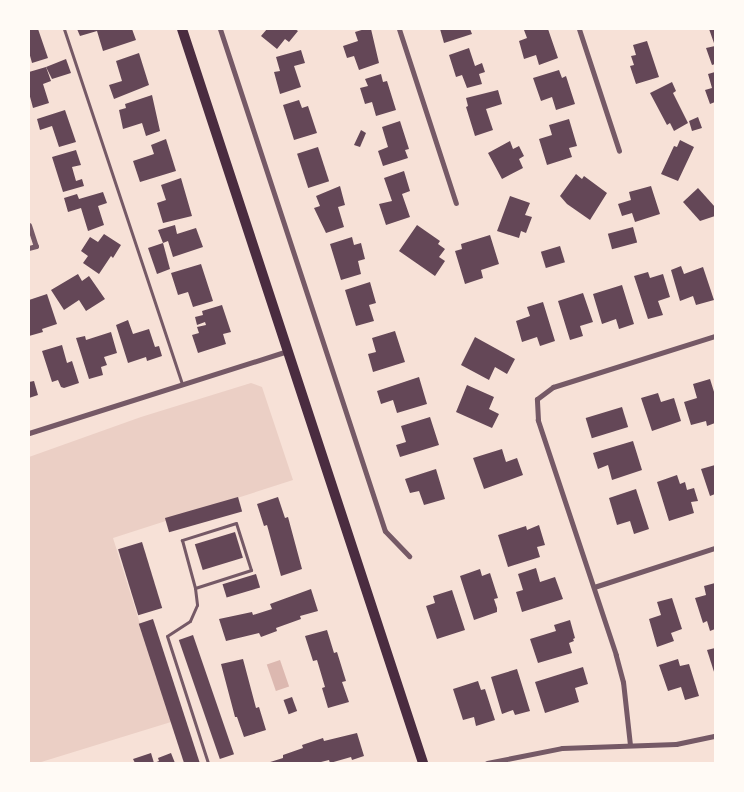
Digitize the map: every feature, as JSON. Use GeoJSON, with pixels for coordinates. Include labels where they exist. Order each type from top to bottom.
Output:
{"type":"FeatureCollection","features":[{"type":"Feature","properties":{"kind":"main road"},"geometry":{"type":"LineString","coordinates":[[182,29],[423,763]]}},
{"type":"Feature","properties":{"kind":"street"},"geometry":{"type":"LineString","coordinates":[[220,29],[385,531],[409,556]]}},
{"type":"Feature","properties":{"kind":"street"},"geometry":{"type":"LineString","coordinates":[[399,29],[456,203]]}},
{"type":"Feature","properties":{"kind":"street"},"geometry":{"type":"LineString","coordinates":[[579,29],[619,150]]}},
{"type":"Feature","properties":{"kind":"street"},"geometry":{"type":"LineString","coordinates":[[29,225],[36,246],[29,248]]}},
{"type":"Feature","properties":{"kind":"street"},"geometry":{"type":"LineString","coordinates":[[630,745],[623,682],[594,587],[538,420],[537,399],[553,387],[715,336]]}},
{"type":"Feature","properties":{"kind":"street"},"geometry":{"type":"LineString","coordinates":[[29,432],[288,351]]}},
{"type":"Feature","properties":{"kind":"street"},"geometry":{"type":"LineString","coordinates":[[594,587],[715,548]]}},
{"type":"Feature","properties":{"kind":"street"},"geometry":{"type":"LineString","coordinates":[[487,763],[562,748],[676,744],[715,736]]}},
{"type":"Feature","properties":{"kind":"lane"},"geometry":{"type":"LineString","coordinates":[[64,29],[182,383]]}},
{"type":"Feature","properties":{"kind":"lane"},"geometry":{"type":"LineString","coordinates":[[195,588],[250,570],[236,523],[182,540],[195,588],[197,605],[190,621],[167,636],[208,763]]}},
{"type":"Feature","properties":{"kind":"shaded area"},"geometry":{"type":"Polygon","coordinates":[[[251,383],[262,387],[293,480],[113,538],[171,722],[38,763],[29,763],[29,457],[141,417],[251,383]]]}},
{"type":"Feature","properties":{"kind":"shaded area"},"geometry":{"type":"Polygon","coordinates":[[[280,660],[289,686],[276,691],[267,665],[280,660]]]}},
{"type":"Feature","properties":{"kind":"building"},"geometry":{"type":"Polygon","coordinates":[[[29,29],[38,29],[48,58],[32,63],[29,52],[29,29]]]}},
{"type":"Feature","properties":{"kind":"building"},"geometry":{"type":"Polygon","coordinates":[[[77,29],[132,29],[136,40],[103,51],[97,31],[80,36],[77,29]]]}},
{"type":"Feature","properties":{"kind":"building"},"geometry":{"type":"Polygon","coordinates":[[[267,29],[295,29],[298,31],[289,42],[285,39],[277,49],[261,36],[267,29]]]}},
{"type":"Feature","properties":{"kind":"building"},"geometry":{"type":"Polygon","coordinates":[[[371,29],[379,63],[359,70],[354,56],[347,58],[343,46],[358,41],[355,32],[371,29]]]}},
{"type":"Feature","properties":{"kind":"building"},"geometry":{"type":"Polygon","coordinates":[[[440,29],[470,29],[472,34],[444,43],[440,29]]]}},
{"type":"Feature","properties":{"kind":"building"},"geometry":{"type":"Polygon","coordinates":[[[548,29],[558,58],[539,65],[536,55],[524,59],[519,41],[527,38],[524,30],[548,29]]]}},
{"type":"Feature","properties":{"kind":"building"},"geometry":{"type":"Polygon","coordinates":[[[709,29],[715,29],[715,46],[709,29]]]}},
{"type":"Feature","properties":{"kind":"building"},"geometry":{"type":"Polygon","coordinates":[[[647,41],[659,77],[636,84],[630,66],[634,65],[631,56],[636,55],[633,45],[647,41]]]}},
{"type":"Feature","properties":{"kind":"building"},"geometry":{"type":"Polygon","coordinates":[[[715,46],[715,64],[712,65],[706,48],[715,46]]]}},
{"type":"Feature","properties":{"kind":"building"},"geometry":{"type":"Polygon","coordinates":[[[469,48],[475,66],[482,63],[485,72],[479,74],[482,84],[467,88],[462,75],[456,77],[449,55],[469,48]]]}},
{"type":"Feature","properties":{"kind":"building"},"geometry":{"type":"Polygon","coordinates":[[[301,50],[305,63],[294,66],[301,87],[280,94],[274,72],[280,71],[276,57],[301,50]]]}},
{"type":"Feature","properties":{"kind":"building"},"geometry":{"type":"Polygon","coordinates":[[[139,53],[149,85],[114,99],[109,85],[122,81],[116,61],[139,53]]]}},
{"type":"Feature","properties":{"kind":"building"},"geometry":{"type":"Polygon","coordinates":[[[66,59],[71,73],[52,79],[46,67],[66,59]]]}},
{"type":"Feature","properties":{"kind":"building"},"geometry":{"type":"Polygon","coordinates":[[[46,67],[51,81],[43,84],[49,103],[33,108],[29,93],[29,72],[46,67]]]}},
{"type":"Feature","properties":{"kind":"building"},"geometry":{"type":"Polygon","coordinates":[[[559,70],[562,78],[566,76],[575,104],[556,110],[552,97],[541,101],[533,78],[559,70]]]}},
{"type":"Feature","properties":{"kind":"building"},"geometry":{"type":"Polygon","coordinates":[[[715,72],[715,102],[710,104],[705,90],[712,88],[708,74],[715,72]]]}},
{"type":"Feature","properties":{"kind":"building"},"geometry":{"type":"Polygon","coordinates":[[[381,74],[383,82],[387,81],[396,110],[376,116],[372,102],[365,104],[360,88],[368,86],[365,79],[381,74]]]}},
{"type":"Feature","properties":{"kind":"building"},"geometry":{"type":"Polygon","coordinates":[[[672,82],[676,91],[673,93],[688,123],[674,131],[670,123],[667,125],[650,93],[672,82]]]}},
{"type":"Feature","properties":{"kind":"building"},"geometry":{"type":"Polygon","coordinates":[[[498,90],[502,104],[486,109],[493,130],[475,136],[466,107],[468,106],[466,98],[498,90]]]}},
{"type":"Feature","properties":{"kind":"building"},"geometry":{"type":"Polygon","coordinates":[[[152,95],[160,131],[146,136],[142,123],[123,129],[119,110],[126,108],[125,104],[152,95]]]}},
{"type":"Feature","properties":{"kind":"building"},"geometry":{"type":"Polygon","coordinates":[[[299,100],[302,108],[308,106],[317,133],[294,140],[283,105],[299,100]]]}},
{"type":"Feature","properties":{"kind":"building"},"geometry":{"type":"Polygon","coordinates":[[[65,110],[76,142],[59,147],[52,126],[40,130],[37,119],[65,110]]]}},
{"type":"Feature","properties":{"kind":"building"},"geometry":{"type":"Polygon","coordinates":[[[698,117],[702,128],[692,131],[689,121],[698,117]]]}},
{"type":"Feature","properties":{"kind":"building"},"geometry":{"type":"Polygon","coordinates":[[[569,119],[577,146],[569,148],[572,157],[547,165],[539,139],[552,135],[549,125],[569,119]]]}},
{"type":"Feature","properties":{"kind":"building"},"geometry":{"type":"Polygon","coordinates":[[[400,121],[409,149],[405,150],[408,158],[383,166],[378,151],[388,147],[382,127],[400,121]]]}},
{"type":"Feature","properties":{"kind":"building"},"geometry":{"type":"Polygon","coordinates":[[[361,130],[366,133],[360,147],[354,145],[361,130]]]}},
{"type":"Feature","properties":{"kind":"building"},"geometry":{"type":"Polygon","coordinates":[[[166,139],[176,171],[140,182],[133,161],[154,154],[151,145],[166,139]]]}},
{"type":"Feature","properties":{"kind":"building"},"geometry":{"type":"Polygon","coordinates":[[[680,140],[694,147],[678,181],[661,174],[674,146],[677,147],[680,140]]]}},
{"type":"Feature","properties":{"kind":"building"},"geometry":{"type":"Polygon","coordinates":[[[510,141],[513,149],[519,146],[524,156],[519,159],[523,168],[502,179],[488,153],[510,141]]]}},
{"type":"Feature","properties":{"kind":"building"},"geometry":{"type":"Polygon","coordinates":[[[318,147],[329,181],[308,188],[297,154],[318,147]]]}},
{"type":"Feature","properties":{"kind":"building"},"geometry":{"type":"Polygon","coordinates":[[[76,150],[81,165],[72,167],[76,181],[82,179],[84,186],[63,192],[52,157],[76,150]]]}},
{"type":"Feature","properties":{"kind":"building"},"geometry":{"type":"Polygon","coordinates":[[[404,171],[410,191],[402,194],[410,217],[386,225],[379,204],[392,201],[384,178],[404,171]]]}},
{"type":"Feature","properties":{"kind":"building"},"geometry":{"type":"Polygon","coordinates":[[[576,174],[582,179],[584,176],[607,193],[590,220],[567,204],[560,196],[576,174]]]}},
{"type":"Feature","properties":{"kind":"building"},"geometry":{"type":"Polygon","coordinates":[[[181,178],[192,216],[163,223],[157,203],[166,200],[161,185],[181,178]]]}},
{"type":"Feature","properties":{"kind":"building"},"geometry":{"type":"Polygon","coordinates":[[[340,186],[345,205],[338,207],[344,227],[326,233],[314,208],[320,206],[316,196],[340,186]]]}},
{"type":"Feature","properties":{"kind":"building"},"geometry":{"type":"Polygon","coordinates":[[[651,186],[660,214],[635,222],[632,213],[622,216],[618,204],[631,200],[629,192],[651,186]]]}},
{"type":"Feature","properties":{"kind":"building"},"geometry":{"type":"Polygon","coordinates":[[[698,188],[715,207],[715,216],[700,221],[683,202],[698,188]]]}},
{"type":"Feature","properties":{"kind":"building"},"geometry":{"type":"Polygon","coordinates":[[[103,192],[107,203],[98,206],[104,225],[88,231],[81,208],[68,212],[64,198],[77,194],[79,199],[103,192]]]}},
{"type":"Feature","properties":{"kind":"building"},"geometry":{"type":"Polygon","coordinates":[[[510,196],[530,203],[525,215],[532,217],[526,233],[521,231],[519,238],[497,231],[510,196]]]}},
{"type":"Feature","properties":{"kind":"building"},"geometry":{"type":"Polygon","coordinates":[[[175,225],[177,234],[196,228],[203,247],[173,257],[168,241],[163,243],[158,230],[175,225]]]}},
{"type":"Feature","properties":{"kind":"building"},"geometry":{"type":"Polygon","coordinates":[[[417,225],[440,241],[438,244],[445,249],[439,257],[445,261],[435,276],[399,251],[417,225]]]}},
{"type":"Feature","properties":{"kind":"building"},"geometry":{"type":"Polygon","coordinates":[[[633,227],[637,242],[612,249],[608,234],[633,227]]]}},
{"type":"Feature","properties":{"kind":"building"},"geometry":{"type":"Polygon","coordinates":[[[104,234],[121,245],[99,274],[83,263],[88,256],[81,251],[90,237],[98,242],[104,234]]]}},
{"type":"Feature","properties":{"kind":"building"},"geometry":{"type":"Polygon","coordinates":[[[490,235],[499,264],[481,270],[483,278],[465,284],[455,251],[462,249],[461,244],[490,235]]]}},
{"type":"Feature","properties":{"kind":"building"},"geometry":{"type":"Polygon","coordinates":[[[352,237],[354,245],[361,243],[365,259],[358,261],[361,274],[341,280],[330,244],[352,237]]]}},
{"type":"Feature","properties":{"kind":"building"},"geometry":{"type":"Polygon","coordinates":[[[163,243],[170,269],[157,274],[148,248],[163,243]]]}},
{"type":"Feature","properties":{"kind":"building"},"geometry":{"type":"Polygon","coordinates":[[[560,246],[565,262],[546,268],[541,252],[560,246]]]}},
{"type":"Feature","properties":{"kind":"building"},"geometry":{"type":"Polygon","coordinates":[[[201,264],[213,301],[193,307],[188,292],[178,295],[171,273],[201,264]]]}},
{"type":"Feature","properties":{"kind":"building"},"geometry":{"type":"Polygon","coordinates":[[[681,266],[684,274],[703,267],[714,300],[696,305],[693,296],[680,301],[671,270],[681,266]]]}},
{"type":"Feature","properties":{"kind":"building"},"geometry":{"type":"Polygon","coordinates":[[[648,272],[650,278],[663,274],[670,297],[658,301],[663,315],[648,319],[634,276],[648,272]]]}},
{"type":"Feature","properties":{"kind":"building"},"geometry":{"type":"Polygon","coordinates":[[[78,274],[82,281],[89,276],[105,299],[86,311],[79,300],[64,310],[51,290],[78,274]]]}},
{"type":"Feature","properties":{"kind":"building"},"geometry":{"type":"Polygon","coordinates":[[[370,282],[376,303],[369,305],[374,321],[356,326],[345,290],[370,282]]]}},
{"type":"Feature","properties":{"kind":"building"},"geometry":{"type":"Polygon","coordinates":[[[622,285],[634,324],[619,329],[616,319],[602,324],[593,294],[622,285]]]}},
{"type":"Feature","properties":{"kind":"building"},"geometry":{"type":"Polygon","coordinates":[[[583,293],[593,322],[580,326],[583,336],[570,340],[558,301],[583,293]]]}},
{"type":"Feature","properties":{"kind":"building"},"geometry":{"type":"Polygon","coordinates":[[[47,294],[57,324],[42,329],[43,332],[29,336],[29,300],[47,294]]]}},
{"type":"Feature","properties":{"kind":"building"},"geometry":{"type":"Polygon","coordinates":[[[543,302],[555,341],[540,346],[537,337],[522,342],[516,321],[530,316],[527,307],[543,302]]]}},
{"type":"Feature","properties":{"kind":"building"},"geometry":{"type":"Polygon","coordinates":[[[222,305],[231,332],[223,334],[226,344],[198,353],[192,335],[199,333],[197,327],[206,325],[205,322],[197,325],[195,317],[203,315],[202,311],[222,305]]]}},
{"type":"Feature","properties":{"kind":"building"},"geometry":{"type":"Polygon","coordinates":[[[128,320],[133,334],[149,329],[155,347],[159,346],[162,356],[147,361],[146,357],[128,363],[116,325],[128,320]]]}},
{"type":"Feature","properties":{"kind":"building"},"geometry":{"type":"Polygon","coordinates":[[[395,331],[405,362],[373,372],[368,354],[376,352],[372,338],[395,331]]]}},
{"type":"Feature","properties":{"kind":"building"},"geometry":{"type":"Polygon","coordinates":[[[111,332],[117,353],[104,357],[107,365],[101,367],[103,375],[89,379],[76,338],[85,336],[86,340],[111,332]]]}},
{"type":"Feature","properties":{"kind":"building"},"geometry":{"type":"Polygon","coordinates":[[[475,337],[515,359],[507,374],[495,367],[489,380],[461,365],[475,337]]]}},
{"type":"Feature","properties":{"kind":"building"},"geometry":{"type":"Polygon","coordinates":[[[62,345],[67,363],[72,361],[79,383],[64,388],[61,387],[58,380],[52,382],[42,351],[62,345]]]}},
{"type":"Feature","properties":{"kind":"building"},"geometry":{"type":"Polygon","coordinates":[[[419,377],[427,404],[397,413],[393,400],[381,404],[377,391],[419,377]]]}},
{"type":"Feature","properties":{"kind":"building"},"geometry":{"type":"Polygon","coordinates":[[[710,379],[715,395],[715,423],[707,426],[706,421],[691,425],[684,402],[697,398],[693,384],[710,379]]]}},
{"type":"Feature","properties":{"kind":"building"},"geometry":{"type":"Polygon","coordinates":[[[34,381],[38,395],[29,398],[29,382],[34,381]]]}},
{"type":"Feature","properties":{"kind":"building"},"geometry":{"type":"Polygon","coordinates":[[[467,385],[494,397],[489,409],[499,414],[492,428],[456,412],[467,385]]]}},
{"type":"Feature","properties":{"kind":"building"},"geometry":{"type":"Polygon","coordinates":[[[658,393],[661,402],[674,398],[681,421],[652,431],[641,398],[658,393]]]}},
{"type":"Feature","properties":{"kind":"building"},"geometry":{"type":"Polygon","coordinates":[[[622,407],[628,427],[592,438],[586,418],[622,407]]]}},
{"type":"Feature","properties":{"kind":"building"},"geometry":{"type":"Polygon","coordinates":[[[430,417],[439,445],[400,457],[396,445],[406,442],[401,426],[430,417]]]}},
{"type":"Feature","properties":{"kind":"building"},"geometry":{"type":"Polygon","coordinates":[[[633,441],[642,470],[612,480],[608,465],[598,469],[593,453],[633,441]]]}},
{"type":"Feature","properties":{"kind":"building"},"geometry":{"type":"Polygon","coordinates":[[[502,449],[506,462],[517,458],[523,475],[484,489],[473,458],[502,449]]]}},
{"type":"Feature","properties":{"kind":"building"},"geometry":{"type":"Polygon","coordinates":[[[715,465],[715,494],[710,496],[701,469],[715,465]]]}},
{"type":"Feature","properties":{"kind":"building"},"geometry":{"type":"Polygon","coordinates":[[[436,469],[445,499],[424,505],[419,491],[410,493],[405,479],[436,469]]]}},
{"type":"Feature","properties":{"kind":"building"},"geometry":{"type":"Polygon","coordinates":[[[677,475],[680,484],[685,482],[687,490],[694,488],[698,501],[691,502],[694,513],[669,521],[657,482],[677,475]]]}},
{"type":"Feature","properties":{"kind":"building"},"geometry":{"type":"Polygon","coordinates":[[[636,489],[649,529],[634,534],[630,521],[617,525],[609,498],[636,489]]]}},
{"type":"Feature","properties":{"kind":"building"},"geometry":{"type":"Polygon","coordinates":[[[238,497],[242,511],[169,532],[165,518],[238,497]]]}},
{"type":"Feature","properties":{"kind":"building"},"geometry":{"type":"Polygon","coordinates":[[[278,497],[285,518],[288,517],[302,569],[281,576],[267,525],[264,526],[257,504],[278,497]]]}},
{"type":"Feature","properties":{"kind":"building"},"geometry":{"type":"Polygon","coordinates":[[[539,525],[545,545],[537,547],[540,557],[508,567],[498,535],[526,526],[527,530],[539,525]]]}},
{"type":"Feature","properties":{"kind":"building"},"geometry":{"type":"Polygon","coordinates":[[[235,532],[243,558],[203,570],[195,544],[235,532]]]}},
{"type":"Feature","properties":{"kind":"building"},"geometry":{"type":"Polygon","coordinates":[[[142,542],[162,608],[138,615],[118,549],[142,542]]]}},
{"type":"Feature","properties":{"kind":"building"},"geometry":{"type":"Polygon","coordinates":[[[536,568],[540,582],[555,577],[563,599],[522,612],[516,592],[523,590],[518,574],[536,568]]]}},
{"type":"Feature","properties":{"kind":"building"},"geometry":{"type":"Polygon","coordinates":[[[480,569],[482,576],[490,573],[498,598],[494,599],[497,612],[474,620],[460,576],[480,569]]]}},
{"type":"Feature","properties":{"kind":"building"},"geometry":{"type":"Polygon","coordinates":[[[256,574],[260,587],[227,598],[223,584],[256,574]]]}},
{"type":"Feature","properties":{"kind":"building"},"geometry":{"type":"Polygon","coordinates":[[[715,583],[715,629],[710,631],[707,621],[703,623],[695,598],[706,595],[704,586],[715,583]]]}},
{"type":"Feature","properties":{"kind":"building"},"geometry":{"type":"Polygon","coordinates":[[[311,589],[318,611],[300,616],[301,619],[276,628],[277,631],[261,637],[259,633],[226,641],[219,619],[252,612],[253,615],[272,609],[270,604],[311,589]]]}},
{"type":"Feature","properties":{"kind":"building"},"geometry":{"type":"Polygon","coordinates":[[[452,590],[465,630],[437,639],[426,606],[435,603],[433,596],[452,590]]]}},
{"type":"Feature","properties":{"kind":"building"},"geometry":{"type":"Polygon","coordinates":[[[672,598],[682,629],[671,633],[674,641],[657,647],[649,619],[661,615],[657,602],[672,598]]]}},
{"type":"Feature","properties":{"kind":"building"},"geometry":{"type":"Polygon","coordinates":[[[153,619],[200,763],[184,763],[139,624],[153,619]]]}},
{"type":"Feature","properties":{"kind":"building"},"geometry":{"type":"Polygon","coordinates":[[[570,620],[575,638],[573,639],[574,641],[569,643],[572,653],[538,663],[530,639],[556,631],[554,625],[570,620]]]}},
{"type":"Feature","properties":{"kind":"building"},"geometry":{"type":"Polygon","coordinates":[[[327,630],[334,653],[337,652],[346,681],[342,682],[349,702],[328,708],[322,688],[325,687],[317,660],[313,661],[305,636],[327,630]]]}},
{"type":"Feature","properties":{"kind":"building"},"geometry":{"type":"Polygon","coordinates":[[[193,635],[234,754],[220,759],[179,640],[193,635]]]}},
{"type":"Feature","properties":{"kind":"building"},"geometry":{"type":"Polygon","coordinates":[[[715,648],[715,675],[707,650],[715,648]]]}},
{"type":"Feature","properties":{"kind":"building"},"geometry":{"type":"Polygon","coordinates":[[[243,659],[256,708],[259,707],[266,730],[244,737],[237,717],[235,717],[221,664],[243,659]]]}},
{"type":"Feature","properties":{"kind":"building"},"geometry":{"type":"Polygon","coordinates":[[[678,659],[680,666],[689,664],[699,696],[685,700],[681,687],[668,691],[659,665],[678,659]]]}},
{"type":"Feature","properties":{"kind":"building"},"geometry":{"type":"Polygon","coordinates":[[[583,667],[588,684],[575,688],[579,702],[545,713],[535,682],[583,667]]]}},
{"type":"Feature","properties":{"kind":"building"},"geometry":{"type":"Polygon","coordinates":[[[517,669],[530,711],[515,715],[513,710],[502,714],[491,677],[517,669]]]}},
{"type":"Feature","properties":{"kind":"building"},"geometry":{"type":"Polygon","coordinates":[[[478,681],[481,690],[485,689],[495,720],[476,726],[474,717],[463,720],[453,689],[478,681]]]}},
{"type":"Feature","properties":{"kind":"building"},"geometry":{"type":"Polygon","coordinates":[[[292,697],[297,711],[289,714],[284,700],[292,697]]]}},
{"type":"Feature","properties":{"kind":"building"},"geometry":{"type":"Polygon","coordinates":[[[357,733],[364,756],[352,760],[351,757],[330,763],[329,760],[317,763],[267,763],[283,758],[283,755],[303,748],[302,745],[323,738],[324,741],[357,733]]]}},
{"type":"Feature","properties":{"kind":"building"},"geometry":{"type":"Polygon","coordinates":[[[151,753],[154,763],[135,763],[133,759],[151,753]]]}},
{"type":"Feature","properties":{"kind":"building"},"geometry":{"type":"Polygon","coordinates":[[[171,753],[175,763],[154,763],[159,761],[158,758],[171,753]]]}}]}
